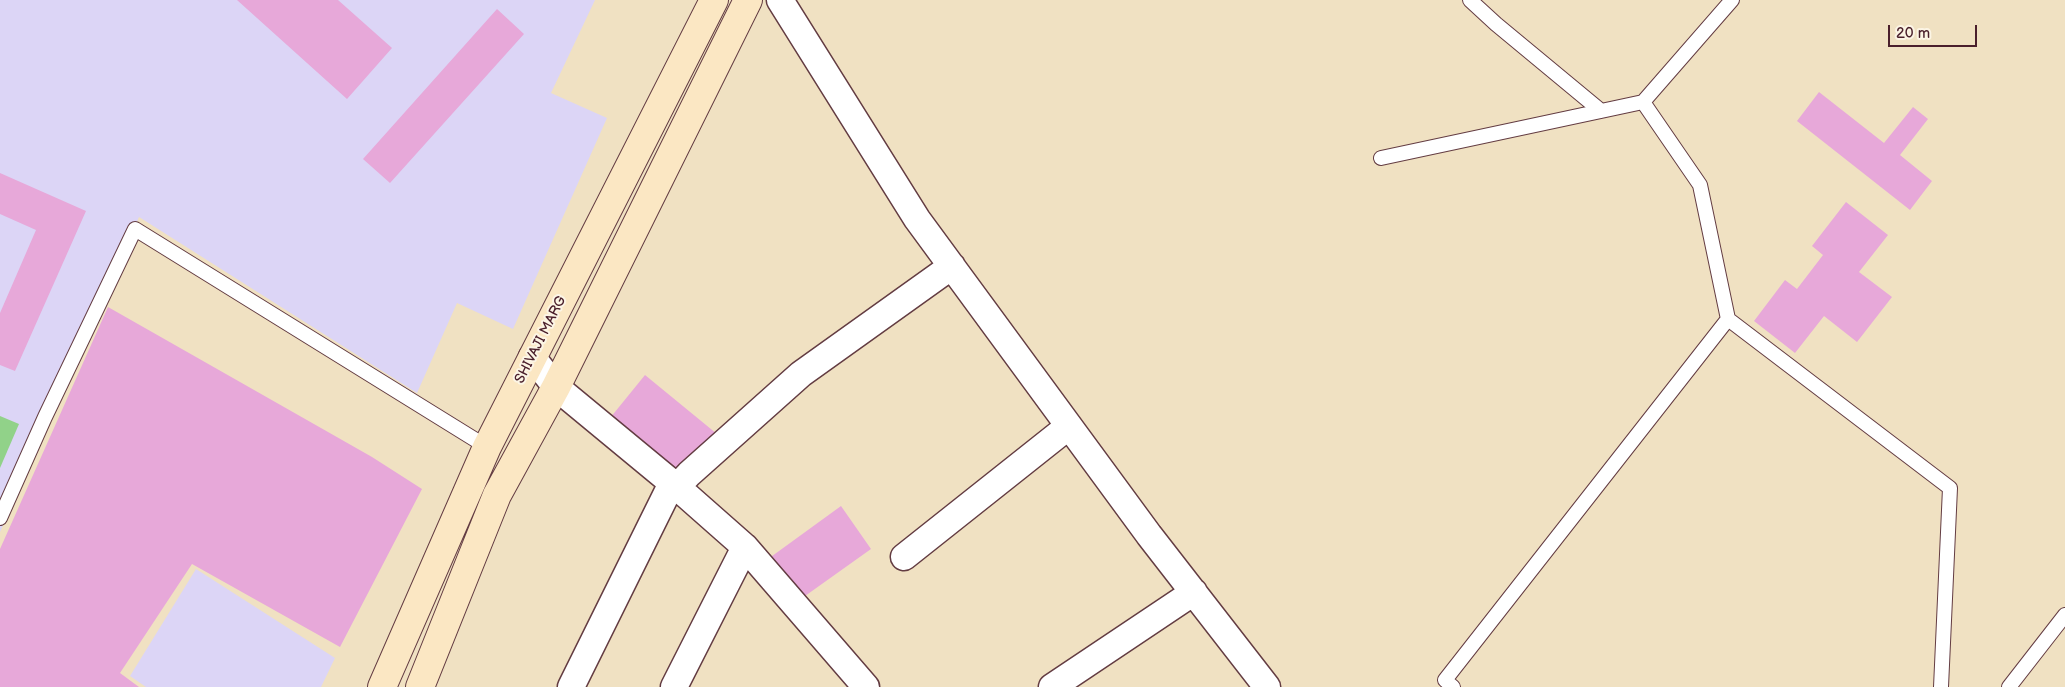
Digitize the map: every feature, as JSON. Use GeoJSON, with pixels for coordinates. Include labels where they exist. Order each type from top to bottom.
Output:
{"type":"FeatureCollection","features":[{"type":"Feature","properties":{"kind":"main road","name":"SHIVAJI MARG"},"geometry":{"type":"LineString","coordinates":[[382,687],[487,447],[714,0]]}},
{"type":"Feature","properties":{"kind":"main road"},"geometry":{"type":"LineString","coordinates":[[420,687],[497,495],[556,387],[748,0]]}},
{"type":"Feature","properties":{"kind":"street"},"geometry":{"type":"LineString","coordinates":[[780,0],[918,219],[1149,535],[1267,687]]}},
{"type":"Feature","properties":{"kind":"street"},"geometry":{"type":"LineString","coordinates":[[571,687],[675,485],[801,374],[952,266]]}},
{"type":"Feature","properties":{"kind":"street"},"geometry":{"type":"LineString","coordinates":[[532,357],[556,387],[675,485],[745,547],[866,687]]}},
{"type":"Feature","properties":{"kind":"street"},"geometry":{"type":"LineString","coordinates":[[904,557],[1069,426]]}},
{"type":"Feature","properties":{"kind":"street"},"geometry":{"type":"LineString","coordinates":[[674,687],[745,547]]}},
{"type":"Feature","properties":{"kind":"street"},"geometry":{"type":"LineString","coordinates":[[1052,687],[1194,592]]}},
{"type":"Feature","properties":{"kind":"lane"},"geometry":{"type":"LineString","coordinates":[[1470,0],[1496,24],[1601,111]]}},
{"type":"Feature","properties":{"kind":"lane"},"geometry":{"type":"LineString","coordinates":[[1381,158],[1642,102],[1732,0]]}},
{"type":"Feature","properties":{"kind":"lane"},"geometry":{"type":"LineString","coordinates":[[1642,102],[1700,186],[1728,319],[1950,488],[1941,687]]}},
{"type":"Feature","properties":{"kind":"lane"},"geometry":{"type":"LineString","coordinates":[[0,518],[135,229],[487,447]]}},
{"type":"Feature","properties":{"kind":"lane"},"geometry":{"type":"LineString","coordinates":[[1453,687],[1446,680],[1728,319]]}},
{"type":"Feature","properties":{"kind":"lane"},"geometry":{"type":"LineString","coordinates":[[2009,687],[2065,615]]}},
{"type":"Feature","properties":{"kind":"shaded area"},"geometry":{"type":"Polygon","coordinates":[[[0,0],[595,0],[551,93],[607,118],[513,329],[457,303],[417,393],[139,217],[0,532],[0,0]]]}},
{"type":"Feature","properties":{"kind":"shaded area"},"geometry":{"type":"Polygon","coordinates":[[[196,569],[335,658],[321,687],[146,687],[130,676],[196,569]]]}},
{"type":"Feature","properties":{"kind":"green space"},"geometry":{"type":"Polygon","coordinates":[[[0,416],[19,424],[0,468],[0,416]]]}},
{"type":"Feature","properties":{"kind":"building"},"geometry":{"type":"Polygon","coordinates":[[[237,0],[338,0],[392,48],[347,99],[237,0]]]}},
{"type":"Feature","properties":{"kind":"building"},"geometry":{"type":"Polygon","coordinates":[[[497,9],[524,34],[390,183],[363,159],[497,9]]]}},
{"type":"Feature","properties":{"kind":"building"},"geometry":{"type":"Polygon","coordinates":[[[1819,92],[1884,143],[1913,107],[1928,119],[1900,155],[1932,181],[1910,210],[1797,121],[1819,92]]]}},
{"type":"Feature","properties":{"kind":"building"},"geometry":{"type":"Polygon","coordinates":[[[0,173],[86,211],[15,371],[0,365],[0,313],[36,230],[0,214],[0,173]]]}},
{"type":"Feature","properties":{"kind":"building"},"geometry":{"type":"Polygon","coordinates":[[[1846,202],[1888,235],[1859,272],[1892,297],[1857,342],[1824,316],[1795,353],[1754,321],[1785,280],[1797,289],[1823,255],[1812,246],[1846,202]]]}},
{"type":"Feature","properties":{"kind":"building"},"geometry":{"type":"Polygon","coordinates":[[[108,307],[372,457],[422,489],[340,647],[192,564],[120,673],[139,687],[0,687],[0,549],[108,307]]]}},
{"type":"Feature","properties":{"kind":"building"},"geometry":{"type":"Polygon","coordinates":[[[645,375],[717,434],[679,482],[606,423],[645,375]]]}},
{"type":"Feature","properties":{"kind":"building"},"geometry":{"type":"Polygon","coordinates":[[[841,506],[871,549],[798,601],[768,559],[841,506]]]}}]}
